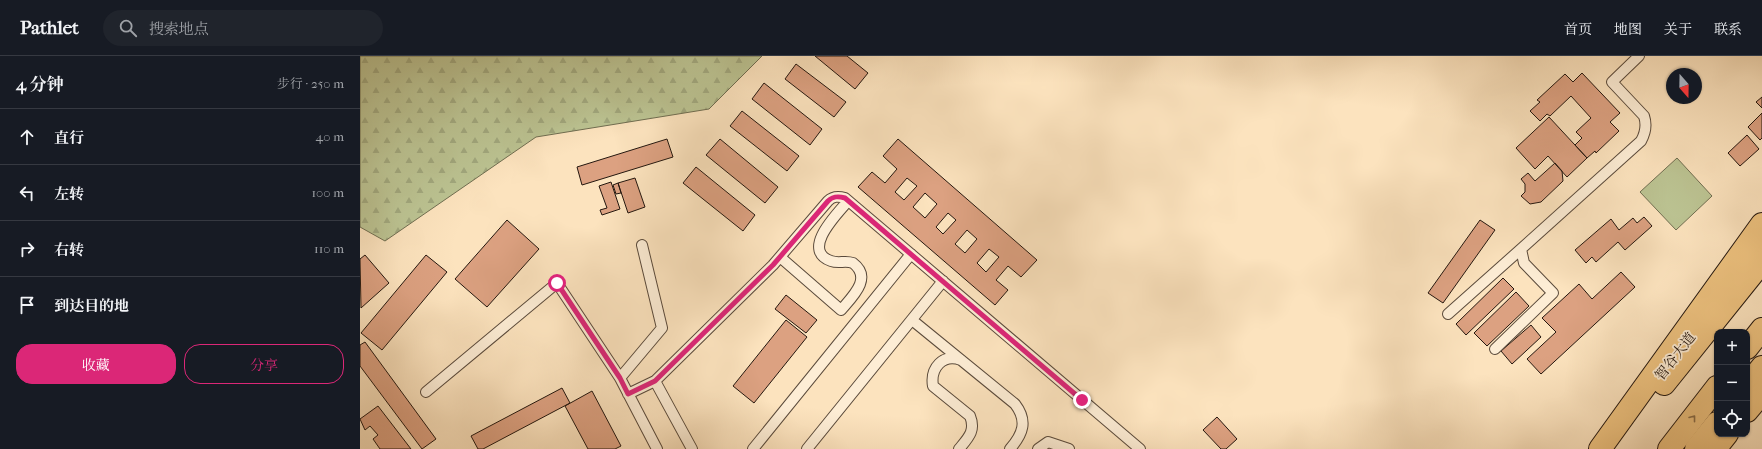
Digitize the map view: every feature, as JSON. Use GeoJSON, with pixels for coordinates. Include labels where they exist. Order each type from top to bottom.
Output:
{"type":"FeatureCollection","features":[{"type":"Feature","properties":{"kind":"main road"},"geometry":{"type":"LineString","coordinates":[[1600,449],[1762,224]]}},
{"type":"Feature","properties":{"kind":"main road","name":"智谷大道"},"geometry":{"type":"LineString","coordinates":[[1603,449],[1762,244]]}},
{"type":"Feature","properties":{"kind":"main road","name":"智谷大道"},"geometry":{"type":"LineString","coordinates":[[1612,449],[1762,262]]}},
{"type":"Feature","properties":{"kind":"main road"},"geometry":{"type":"LineString","coordinates":[[1750,344],[1762,329]]}},
{"type":"Feature","properties":{"kind":"main road"},"geometry":{"type":"LineString","coordinates":[[1750,381],[1762,367]]}},
{"type":"Feature","properties":{"kind":"main road"},"geometry":{"type":"LineString","coordinates":[[1669,449],[1714,391]]}},
{"type":"Feature","properties":{"kind":"main road"},"geometry":{"type":"LineString","coordinates":[[1750,407],[1762,393]]}},
{"type":"Feature","properties":{"kind":"main road"},"geometry":{"type":"LineString","coordinates":[[1696,449],[1714,427]]}},
{"type":"Feature","properties":{"kind":"main road"},"geometry":{"type":"LineString","coordinates":[[1715,449],[1725,437]]}},
{"type":"Feature","properties":{"kind":"lane"},"geometry":{"type":"LineString","coordinates":[[1448,314],[1641,141],[1645,135],[1646,122],[1644,116],[1612,82],[1639,56]]}},
{"type":"Feature","properties":{"kind":"lane"},"geometry":{"type":"LineString","coordinates":[[628,394],[655,381],[780,258],[832,198],[841,197],[848,201],[911,254],[1140,449]]}},
{"type":"Feature","properties":{"kind":"lane"},"geometry":{"type":"LineString","coordinates":[[780,258],[841,310],[859,288],[861,283],[860,271],[853,263],[832,261],[827,259],[823,254],[819,243],[823,232],[848,201]]}},
{"type":"Feature","properties":{"kind":"lane"},"geometry":{"type":"LineString","coordinates":[[620,378],[662,328],[642,245]]}},
{"type":"Feature","properties":{"kind":"lane"},"geometry":{"type":"LineString","coordinates":[[1495,349],[1553,293],[1524,264],[1521,249]]}},
{"type":"Feature","properties":{"kind":"lane"},"geometry":{"type":"LineString","coordinates":[[752,449],[911,254]]}},
{"type":"Feature","properties":{"kind":"lane"},"geometry":{"type":"LineString","coordinates":[[807,449],[943,281]]}},
{"type":"Feature","properties":{"kind":"lane"},"geometry":{"type":"LineString","coordinates":[[426,392],[557,283],[620,378],[657,449]]}},
{"type":"Feature","properties":{"kind":"lane"},"geometry":{"type":"LineString","coordinates":[[912,320],[1015,404],[1020,410],[1024,425],[1022,433],[1010,449]]}},
{"type":"Feature","properties":{"kind":"lane"},"geometry":{"type":"LineString","coordinates":[[959,449],[971,432],[972,421],[970,416],[933,386],[933,371],[937,365],[944,360],[951,358],[960,359],[967,363],[972,369]]}},
{"type":"Feature","properties":{"kind":"lane"},"geometry":{"type":"LineString","coordinates":[[655,381],[692,449]]}},
{"type":"Feature","properties":{"kind":"lane"},"geometry":{"type":"LineString","coordinates":[[1038,449],[1045,446],[1069,449]]}},
{"type":"Feature","properties":{"kind":"green space"},"geometry":{"type":"Polygon","coordinates":[[[360,56],[762,56],[709,109],[536,137],[385,241],[360,227],[360,56]]]}},
{"type":"Feature","properties":{"kind":"green space"},"geometry":{"type":"Polygon","coordinates":[[[1677,158],[1712,196],[1676,230],[1640,192],[1677,158]]]}},
{"type":"Feature","properties":{"kind":"building"},"geometry":{"type":"Polygon","coordinates":[[[815,56],[847,56],[868,73],[855,89],[815,56]]]}},
{"type":"Feature","properties":{"kind":"building"},"geometry":{"type":"Polygon","coordinates":[[[796,64],[846,102],[834,117],[785,79],[796,64]]]}},
{"type":"Feature","properties":{"kind":"building"},"geometry":{"type":"Polygon","coordinates":[[[1582,73],[1620,113],[1610,122],[1619,131],[1596,153],[1595,151],[1587,158],[1575,145],[1582,138],[1576,132],[1591,118],[1571,96],[1550,116],[1547,114],[1540,121],[1530,111],[1540,102],[1537,100],[1565,74],[1573,82],[1582,73]]]}},
{"type":"Feature","properties":{"kind":"building"},"geometry":{"type":"Polygon","coordinates":[[[764,83],[822,129],[810,145],[752,99],[764,83]]]}},
{"type":"Feature","properties":{"kind":"building"},"geometry":{"type":"Polygon","coordinates":[[[1762,97],[1762,108],[1756,102],[1762,97]]]}},
{"type":"Feature","properties":{"kind":"building"},"geometry":{"type":"Polygon","coordinates":[[[742,111],[799,156],[787,171],[730,126],[742,111]]]}},
{"type":"Feature","properties":{"kind":"building"},"geometry":{"type":"Polygon","coordinates":[[[1762,113],[1762,138],[1760,140],[1748,127],[1762,113]]]}},
{"type":"Feature","properties":{"kind":"building"},"geometry":{"type":"Polygon","coordinates":[[[1549,117],[1587,158],[1567,177],[1548,156],[1535,169],[1516,148],[1549,117]]]}},
{"type":"Feature","properties":{"kind":"building"},"geometry":{"type":"Polygon","coordinates":[[[1747,135],[1759,149],[1740,166],[1728,153],[1747,135]]]}},
{"type":"Feature","properties":{"kind":"building"},"geometry":{"type":"Polygon","coordinates":[[[667,139],[673,157],[582,185],[577,167],[667,139]]]}},
{"type":"Feature","properties":{"kind":"building"},"geometry":{"type":"Polygon","coordinates":[[[720,139],[778,187],[765,203],[706,155],[720,139]]]}},
{"type":"Feature","properties":{"kind":"building"},"geometry":{"type":"Polygon","coordinates":[[[898,139],[1037,260],[1021,277],[1008,266],[996,280],[1008,290],[995,305],[858,187],[872,172],[885,183],[897,169],[883,156],[898,139]],[[907,178],[895,192],[904,200],[917,186],[907,178]],[[925,193],[913,207],[925,218],[937,204],[925,193]],[[948,213],[936,227],[943,234],[956,220],[948,213]],[[967,230],[955,244],[965,253],[977,239],[967,230]],[[989,249],[977,263],[986,272],[999,257],[989,249]]]}},
{"type":"Feature","properties":{"kind":"building"},"geometry":{"type":"Polygon","coordinates":[[[1555,163],[1562,171],[1563,181],[1541,202],[1530,204],[1521,196],[1525,192],[1525,184],[1521,179],[1528,173],[1535,181],[1555,163]]]}},
{"type":"Feature","properties":{"kind":"building"},"geometry":{"type":"Polygon","coordinates":[[[696,167],[755,215],[743,231],[683,183],[696,167]]]}},
{"type":"Feature","properties":{"kind":"building"},"geometry":{"type":"Polygon","coordinates":[[[635,178],[645,207],[628,213],[618,183],[635,178]]]}},
{"type":"Feature","properties":{"kind":"building"},"geometry":{"type":"Polygon","coordinates":[[[611,182],[620,209],[602,215],[600,210],[607,208],[599,186],[611,182]]]}},
{"type":"Feature","properties":{"kind":"building"},"geometry":{"type":"Polygon","coordinates":[[[618,183],[621,193],[616,194],[613,185],[618,183]]]}},
{"type":"Feature","properties":{"kind":"building"},"geometry":{"type":"Polygon","coordinates":[[[1644,217],[1652,226],[1625,250],[1618,242],[1596,262],[1592,257],[1586,263],[1575,250],[1611,219],[1619,230],[1633,218],[1637,223],[1644,217]]]}},
{"type":"Feature","properties":{"kind":"building"},"geometry":{"type":"Polygon","coordinates":[[[507,220],[539,249],[487,307],[455,279],[507,220]]]}},
{"type":"Feature","properties":{"kind":"building"},"geometry":{"type":"Polygon","coordinates":[[[1480,220],[1495,230],[1443,303],[1428,293],[1480,220]]]}},
{"type":"Feature","properties":{"kind":"building"},"geometry":{"type":"Polygon","coordinates":[[[365,255],[389,283],[361,308],[360,259],[365,255]]]}},
{"type":"Feature","properties":{"kind":"building"},"geometry":{"type":"Polygon","coordinates":[[[426,255],[447,272],[382,350],[361,333],[426,255]]]}},
{"type":"Feature","properties":{"kind":"building"},"geometry":{"type":"Polygon","coordinates":[[[1621,272],[1635,287],[1541,374],[1527,359],[1556,332],[1542,318],[1579,284],[1592,299],[1621,272]]]}},
{"type":"Feature","properties":{"kind":"building"},"geometry":{"type":"Polygon","coordinates":[[[1503,278],[1514,289],[1466,335],[1456,324],[1503,278]]]}},
{"type":"Feature","properties":{"kind":"building"},"geometry":{"type":"Polygon","coordinates":[[[1516,292],[1529,306],[1487,346],[1474,333],[1516,292]]]}},
{"type":"Feature","properties":{"kind":"building"},"geometry":{"type":"Polygon","coordinates":[[[786,295],[817,320],[806,333],[775,309],[786,295]]]}},
{"type":"Feature","properties":{"kind":"building"},"geometry":{"type":"Polygon","coordinates":[[[786,320],[807,337],[754,403],[733,386],[786,320]]]}},
{"type":"Feature","properties":{"kind":"building"},"geometry":{"type":"Polygon","coordinates":[[[1531,325],[1541,337],[1512,364],[1501,351],[1531,325]]]}},
{"type":"Feature","properties":{"kind":"building"},"geometry":{"type":"Polygon","coordinates":[[[365,342],[436,439],[422,449],[360,366],[360,345],[365,342]]]}},
{"type":"Feature","properties":{"kind":"building"},"geometry":{"type":"Polygon","coordinates":[[[562,388],[570,403],[483,449],[478,449],[471,436],[562,388]]]}},
{"type":"Feature","properties":{"kind":"building"},"geometry":{"type":"Polygon","coordinates":[[[592,391],[621,446],[615,449],[588,449],[565,406],[592,391]]]}},
{"type":"Feature","properties":{"kind":"building"},"geometry":{"type":"Polygon","coordinates":[[[378,406],[411,449],[380,449],[373,439],[378,435],[370,426],[365,430],[360,419],[378,406]]]}},
{"type":"Feature","properties":{"kind":"building"},"geometry":{"type":"Polygon","coordinates":[[[1217,417],[1237,439],[1226,449],[1221,449],[1203,430],[1217,417]]]}},
{"type":"Feature","properties":{"kind":"route"},"geometry":{"type":"LineString","coordinates":[[557,283],[620,378],[628,394],[655,381],[773,265],[828,201],[836,196],[841,197],[845,198],[1082,400]]}}]}
